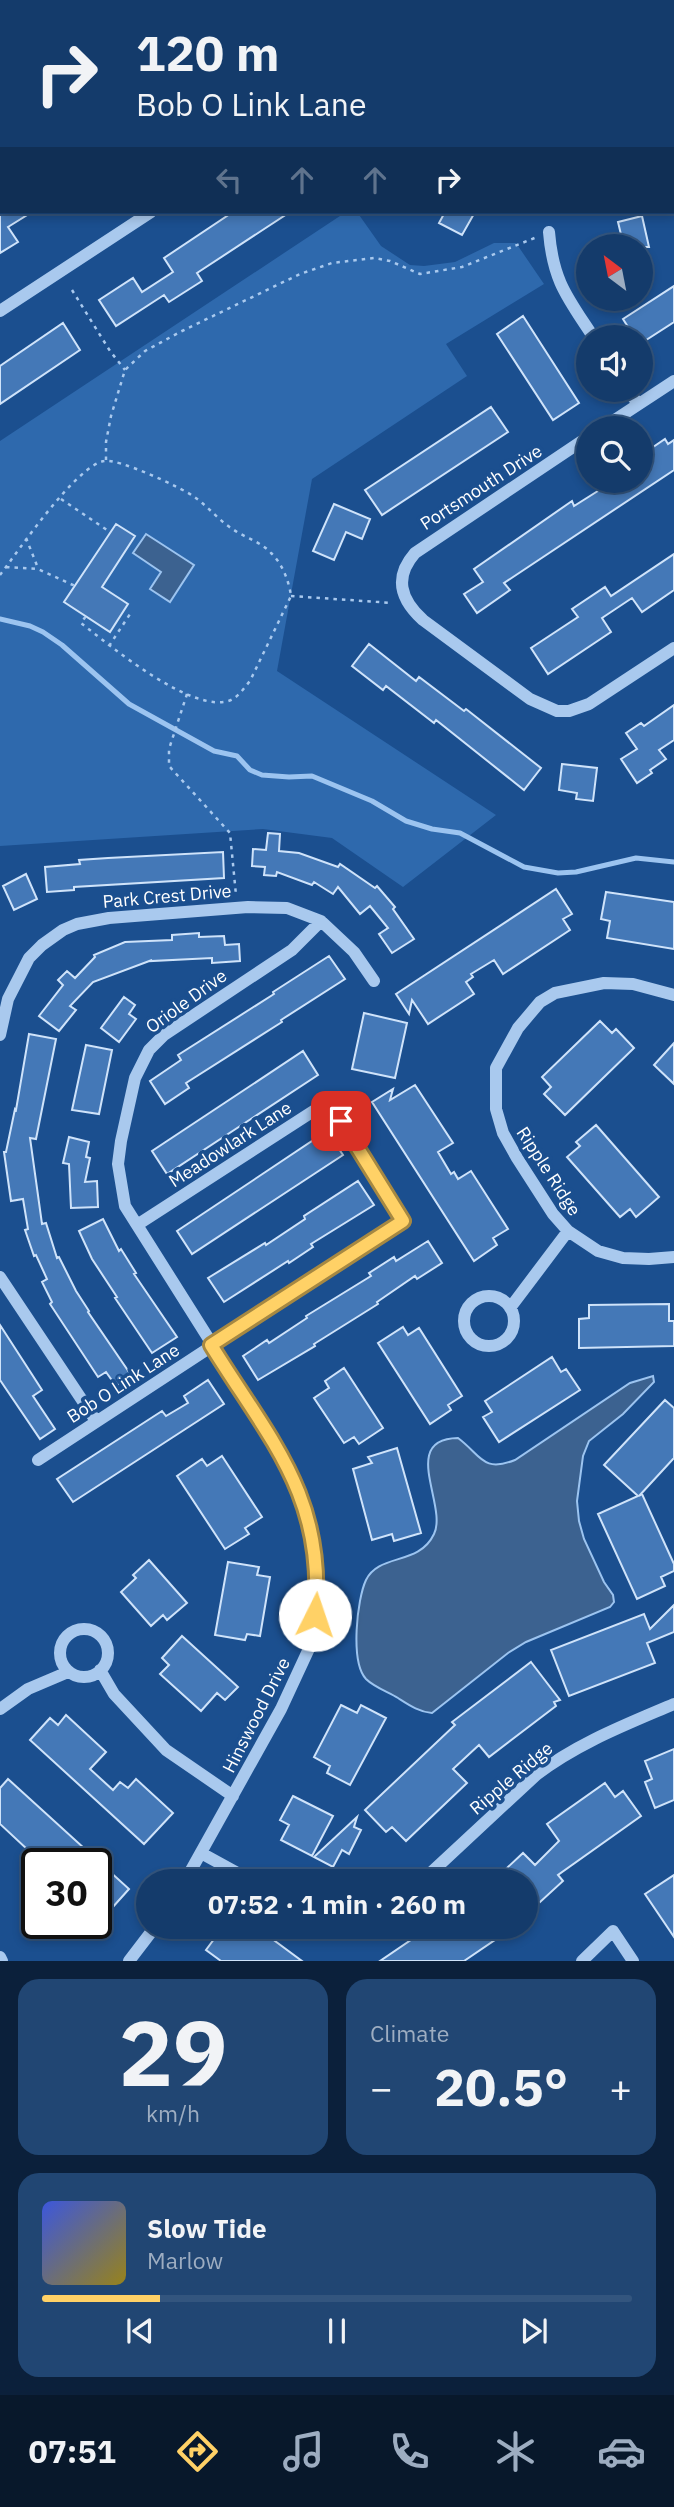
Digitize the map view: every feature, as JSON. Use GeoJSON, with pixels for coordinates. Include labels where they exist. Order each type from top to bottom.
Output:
{"type":"FeatureCollection","features":[{"type":"Feature","properties":{"kind":"street"},"geometry":{"type":"LineString","coordinates":[[0,311],[148,214]]}},
{"type":"Feature","properties":{"kind":"street"},"geometry":{"type":"LineString","coordinates":[[548,232],[550,253],[560,286],[586,325]]}},
{"type":"Feature","properties":{"kind":"street"},"geometry":{"type":"LineString","coordinates":[[620,416],[674,381]]}},
{"type":"Feature","properties":{"kind":"street","name":"Portsmouth Drive"},"geometry":{"type":"LineString","coordinates":[[407,600],[401,586],[402,574],[406,563],[422,546],[576,445]]}},
{"type":"Feature","properties":{"kind":"street"},"geometry":{"type":"LineString","coordinates":[[407,600],[423,620],[530,699],[556,711],[569,711],[589,704],[674,648]]}},
{"type":"Feature","properties":{"kind":"street","name":"Park Crest Drive"},"geometry":{"type":"LineString","coordinates":[[0,1035],[8,999],[22,970],[42,945],[63,930],[109,918],[237,907],[287,908],[321,921],[354,952],[374,981]]}},
{"type":"Feature","properties":{"kind":"street","name":"Oriole Drive"},"geometry":{"type":"LineString","coordinates":[[203,1329],[125,1206],[118,1164],[135,1078],[143,1060],[164,1035],[292,950],[321,921]]}},
{"type":"Feature","properties":{"kind":"street","name":"Ripple Ridge"},"geometry":{"type":"LineString","coordinates":[[674,995],[632,984],[604,983],[555,993],[540,1002],[526,1018],[510,1040],[496,1068],[496,1109],[503,1133],[553,1214],[568,1231],[598,1251],[623,1258],[674,1257]]}},
{"type":"Feature","properties":{"kind":"street","name":"Meadowlark Lane"},"geometry":{"type":"LineString","coordinates":[[137,1225],[329,1101],[403,1221]]}},
{"type":"Feature","properties":{"kind":"street","name":"Bob O Link Lane"},"geometry":{"type":"LineString","coordinates":[[38,1460],[403,1221]]}},
{"type":"Feature","properties":{"kind":"street"},"geometry":{"type":"LineString","coordinates":[[510,1308],[498,1297],[481,1297],[468,1308],[464,1316],[466,1331],[471,1338],[485,1345],[501,1343],[511,1331],[513,1323],[510,1308],[568,1231]]}},
{"type":"Feature","properties":{"kind":"street"},"geometry":{"type":"LineString","coordinates":[[0,1277],[96,1421]]}},
{"type":"Feature","properties":{"kind":"street","name":"Hinswood Drive"},"geometry":{"type":"LineString","coordinates":[[192,1869],[292,1688],[313,1640],[317,1573],[308,1515],[289,1466],[203,1329]]}},
{"type":"Feature","properties":{"kind":"street"},"geometry":{"type":"LineString","coordinates":[[82,1628],[97,1632],[107,1644],[107,1659],[100,1670],[92,1676],[83,1677],[68,1672],[63,1665],[59,1649],[67,1635],[82,1628]]}},
{"type":"Feature","properties":{"kind":"street"},"geometry":{"type":"LineString","coordinates":[[100,1670],[114,1694],[166,1750],[233,1796]]}},
{"type":"Feature","properties":{"kind":"street"},"geometry":{"type":"LineString","coordinates":[[0,1709],[29,1689],[68,1672]]}},
{"type":"Feature","properties":{"kind":"street","name":"Ripple Ridge"},"geometry":{"type":"LineString","coordinates":[[435,1869],[552,1763],[597,1737],[674,1704]]}},
{"type":"Feature","properties":{"kind":"street"},"geometry":{"type":"LineString","coordinates":[[201,1853],[230,1869]]}},
{"type":"Feature","properties":{"kind":"street"},"geometry":{"type":"LineString","coordinates":[[582,1961],[612,1931],[633,1961]]}},
{"type":"Feature","properties":{"kind":"street"},"geometry":{"type":"LineString","coordinates":[[132,1960],[147,1939]]}},
{"type":"Feature","properties":{"kind":"path"},"geometry":{"type":"LineString","coordinates":[[106,460],[109,429],[125,370],[145,351],[182,331],[300,274],[332,263],[374,258],[390,261],[420,274],[462,267],[548,232]]}},
{"type":"Feature","properties":{"kind":"path"},"geometry":{"type":"LineString","coordinates":[[72,289],[110,351],[125,370]]}},
{"type":"Feature","properties":{"kind":"path"},"geometry":{"type":"LineString","coordinates":[[0,575],[26,538],[86,470],[106,460],[121,463],[195,497],[223,523],[271,553],[290,587],[291,596],[250,681],[240,693],[227,701],[216,702],[187,694],[152,676],[81,623],[86,616]]}},
{"type":"Feature","properties":{"kind":"path"},"geometry":{"type":"LineString","coordinates":[[60,499],[110,532]]}},
{"type":"Feature","properties":{"kind":"path"},"geometry":{"type":"LineString","coordinates":[[26,538],[38,569]]}},
{"type":"Feature","properties":{"kind":"path"},"geometry":{"type":"LineString","coordinates":[[6,567],[38,569],[75,586]]}},
{"type":"Feature","properties":{"kind":"path"},"geometry":{"type":"LineString","coordinates":[[291,596],[389,603],[407,600]]}},
{"type":"Feature","properties":{"kind":"path"},"geometry":{"type":"LineString","coordinates":[[109,646],[132,611]]}},
{"type":"Feature","properties":{"kind":"path"},"geometry":{"type":"LineString","coordinates":[[187,694],[169,749],[169,766],[230,833],[237,907]]}},
{"type":"Feature","properties":{"kind":"shaded area"},"geometry":{"type":"Polygon","coordinates":[[[343,214],[358,214],[381,246],[410,265],[455,262],[494,243],[516,243],[544,284],[446,344],[467,376],[312,479],[277,671],[496,815],[403,887],[332,838],[263,829],[0,846],[0,441],[343,214]]]}},
{"type":"Feature","properties":{"kind":"shaded area"},"geometry":{"type":"Polygon","coordinates":[[[146,534],[194,565],[170,602],[150,589],[161,572],[133,553],[146,534]]]}},
{"type":"Feature","properties":{"kind":"shaded area"},"geometry":{"type":"Polygon","coordinates":[[[653,1376],[654,1382],[623,1414],[589,1441],[583,1456],[577,1501],[579,1521],[584,1539],[613,1595],[614,1602],[610,1607],[526,1642],[432,1713],[414,1708],[366,1679],[361,1671],[357,1645],[358,1615],[363,1589],[372,1572],[380,1566],[419,1551],[434,1534],[437,1522],[428,1461],[431,1449],[441,1441],[458,1438],[489,1463],[515,1460],[630,1383],[653,1376]]]}},
{"type":"Feature","properties":{"kind":"building"},"geometry":{"type":"Polygon","coordinates":[[[0,214],[29,214],[8,227],[18,242],[0,253],[0,214]]]}},
{"type":"Feature","properties":{"kind":"building"},"geometry":{"type":"Polygon","coordinates":[[[230,214],[287,214],[197,273],[202,281],[169,302],[164,295],[116,326],[99,300],[133,278],[142,292],[173,272],[164,258],[230,214]]]}},
{"type":"Feature","properties":{"kind":"building"},"geometry":{"type":"Polygon","coordinates":[[[444,214],[474,214],[462,235],[439,223],[444,214]]]}},
{"type":"Feature","properties":{"kind":"building"},"geometry":{"type":"Polygon","coordinates":[[[642,216],[646,234],[621,234],[618,222],[642,216]]]}},
{"type":"Feature","properties":{"kind":"building"},"geometry":{"type":"Polygon","coordinates":[[[674,286],[674,322],[653,336],[653,325],[627,325],[623,319],[634,312],[653,312],[653,300],[674,286]]]}},
{"type":"Feature","properties":{"kind":"building"},"geometry":{"type":"Polygon","coordinates":[[[523,316],[579,403],[553,420],[497,334],[523,316]]]}},
{"type":"Feature","properties":{"kind":"building"},"geometry":{"type":"Polygon","coordinates":[[[63,323],[80,350],[0,404],[0,366],[63,323]]]}},
{"type":"Feature","properties":{"kind":"building"},"geometry":{"type":"Polygon","coordinates":[[[491,407],[508,432],[382,515],[365,490],[491,407]]]}},
{"type":"Feature","properties":{"kind":"building"},"geometry":{"type":"Polygon","coordinates":[[[665,439],[668,444],[674,440],[674,470],[653,484],[653,447],[665,439]]]}},
{"type":"Feature","properties":{"kind":"building"},"geometry":{"type":"Polygon","coordinates":[[[595,493],[639,493],[504,583],[510,590],[477,613],[464,594],[483,582],[474,569],[572,501],[574,506],[595,493]]]}},
{"type":"Feature","properties":{"kind":"building"},"geometry":{"type":"Polygon","coordinates":[[[334,504],[370,519],[362,539],[346,532],[334,560],[313,551],[334,504]]]}},
{"type":"Feature","properties":{"kind":"building"},"geometry":{"type":"Polygon","coordinates":[[[116,524],[135,536],[102,587],[128,604],[110,632],[64,602],[116,524]]]}},
{"type":"Feature","properties":{"kind":"building"},"geometry":{"type":"Polygon","coordinates":[[[674,554],[674,590],[642,612],[632,598],[602,618],[611,632],[548,674],[531,648],[578,617],[572,609],[605,587],[611,596],[674,554]]]}},
{"type":"Feature","properties":{"kind":"building"},"geometry":{"type":"Polygon","coordinates":[[[369,644],[416,681],[419,677],[464,711],[466,709],[541,768],[524,790],[436,720],[434,723],[386,686],[383,690],[352,666],[369,644]]]}},
{"type":"Feature","properties":{"kind":"building"},"geometry":{"type":"Polygon","coordinates":[[[674,705],[674,740],[659,750],[666,759],[637,783],[621,759],[637,749],[626,733],[641,723],[644,726],[674,705]]]}},
{"type":"Feature","properties":{"kind":"building"},"geometry":{"type":"Polygon","coordinates":[[[562,764],[597,768],[593,801],[576,799],[577,793],[559,790],[562,764]]]}},
{"type":"Feature","properties":{"kind":"building"},"geometry":{"type":"Polygon","coordinates":[[[268,833],[280,834],[279,851],[299,853],[338,867],[340,864],[375,888],[377,886],[395,907],[393,909],[414,939],[392,953],[379,934],[388,928],[370,906],[360,914],[338,887],[333,894],[314,882],[312,885],[277,872],[276,876],[264,875],[265,867],[252,866],[253,849],[266,850],[268,833]]]}},
{"type":"Feature","properties":{"kind":"building"},"geometry":{"type":"Polygon","coordinates":[[[223,852],[224,878],[74,887],[74,890],[47,892],[45,867],[80,864],[79,860],[223,852]]]}},
{"type":"Feature","properties":{"kind":"building"},"geometry":{"type":"Polygon","coordinates":[[[26,874],[37,899],[14,910],[3,886],[26,874]]]}},
{"type":"Feature","properties":{"kind":"building"},"geometry":{"type":"Polygon","coordinates":[[[556,889],[572,914],[563,919],[570,930],[503,974],[494,960],[471,974],[473,977],[466,982],[474,994],[428,1024],[412,1000],[409,1014],[396,994],[556,889]]]}},
{"type":"Feature","properties":{"kind":"building"},"geometry":{"type":"Polygon","coordinates":[[[606,892],[674,902],[674,949],[607,938],[610,921],[601,919],[606,892]]]}},
{"type":"Feature","properties":{"kind":"building"},"geometry":{"type":"Polygon","coordinates":[[[199,933],[199,937],[224,936],[225,945],[239,944],[240,961],[212,963],[212,958],[152,960],[93,982],[70,1006],[76,1010],[59,1031],[39,1016],[63,985],[58,980],[67,971],[75,978],[94,955],[125,942],[172,940],[172,935],[199,933]]]}},
{"type":"Feature","properties":{"kind":"building"},"geometry":{"type":"Polygon","coordinates":[[[329,956],[345,979],[186,1083],[189,1088],[165,1104],[150,1081],[181,1060],[178,1055],[329,956]]]}},
{"type":"Feature","properties":{"kind":"building"},"geometry":{"type":"Polygon","coordinates":[[[124,997],[135,1005],[129,1014],[136,1019],[119,1042],[101,1028],[124,997]]]}},
{"type":"Feature","properties":{"kind":"building"},"geometry":{"type":"Polygon","coordinates":[[[364,1013],[407,1023],[395,1078],[352,1069],[364,1013]]]}},
{"type":"Feature","properties":{"kind":"building"},"geometry":{"type":"Polygon","coordinates":[[[600,1021],[612,1033],[616,1029],[634,1048],[565,1115],[544,1094],[551,1087],[542,1077],[600,1021]]]}},
{"type":"Feature","properties":{"kind":"building"},"geometry":{"type":"Polygon","coordinates":[[[29,1034],[56,1039],[36,1139],[30,1138],[42,1224],[46,1223],[57,1258],[59,1257],[88,1312],[131,1375],[116,1386],[106,1372],[98,1377],[50,1304],[52,1302],[42,1282],[47,1279],[36,1255],[34,1256],[25,1230],[28,1229],[23,1199],[11,1201],[4,1152],[16,1110],[29,1034]]]}},
{"type":"Feature","properties":{"kind":"building"},"geometry":{"type":"Polygon","coordinates":[[[674,1043],[674,1084],[654,1065],[674,1043]]]}},
{"type":"Feature","properties":{"kind":"building"},"geometry":{"type":"Polygon","coordinates":[[[86,1045],[112,1050],[99,1114],[72,1110],[86,1045]]]}},
{"type":"Feature","properties":{"kind":"building"},"geometry":{"type":"Polygon","coordinates":[[[303,1051],[318,1075],[167,1174],[152,1151],[303,1051]]]}},
{"type":"Feature","properties":{"kind":"building"},"geometry":{"type":"Polygon","coordinates":[[[415,1085],[453,1143],[438,1152],[451,1174],[454,1172],[458,1179],[471,1171],[508,1229],[493,1238],[497,1245],[474,1261],[372,1102],[393,1089],[390,1100],[415,1085]]]}},
{"type":"Feature","properties":{"kind":"building"},"geometry":{"type":"Polygon","coordinates":[[[596,1125],[659,1197],[636,1217],[630,1209],[620,1217],[567,1157],[580,1146],[576,1142],[596,1125]]]}},
{"type":"Feature","properties":{"kind":"building"},"geometry":{"type":"Polygon","coordinates":[[[327,1131],[343,1155],[192,1254],[177,1231],[327,1131]]]}},
{"type":"Feature","properties":{"kind":"building"},"geometry":{"type":"Polygon","coordinates":[[[69,1137],[89,1142],[86,1157],[90,1158],[85,1182],[97,1181],[98,1207],[71,1208],[69,1164],[63,1163],[69,1137]]]}},
{"type":"Feature","properties":{"kind":"building"},"geometry":{"type":"Polygon","coordinates":[[[358,1181],[374,1205],[311,1244],[313,1247],[289,1263],[288,1261],[224,1302],[208,1278],[265,1243],[266,1245],[305,1219],[304,1216],[358,1181]]]}},
{"type":"Feature","properties":{"kind":"building"},"geometry":{"type":"Polygon","coordinates":[[[103,1219],[119,1251],[121,1249],[136,1273],[134,1274],[177,1337],[152,1353],[115,1298],[117,1297],[92,1259],[79,1231],[103,1219]]]}},
{"type":"Feature","properties":{"kind":"building"},"geometry":{"type":"Polygon","coordinates":[[[428,1241],[442,1263],[417,1279],[415,1276],[377,1302],[378,1304],[314,1344],[315,1346],[258,1380],[243,1356],[267,1340],[269,1343],[307,1318],[306,1316],[371,1276],[369,1273],[394,1257],[396,1261],[428,1241]]]}},
{"type":"Feature","properties":{"kind":"building"},"geometry":{"type":"Polygon","coordinates":[[[669,1304],[669,1321],[674,1321],[674,1346],[579,1348],[579,1319],[589,1318],[589,1305],[669,1304]]]}},
{"type":"Feature","properties":{"kind":"building"},"geometry":{"type":"Polygon","coordinates":[[[0,1325],[42,1390],[33,1396],[55,1429],[40,1439],[0,1380],[0,1325]]]}},
{"type":"Feature","properties":{"kind":"building"},"geometry":{"type":"Polygon","coordinates":[[[403,1327],[408,1335],[419,1328],[462,1396],[448,1405],[451,1410],[430,1424],[378,1343],[403,1327]]]}},
{"type":"Feature","properties":{"kind":"building"},"geometry":{"type":"Polygon","coordinates":[[[552,1357],[561,1372],[566,1369],[580,1390],[499,1442],[483,1417],[492,1412],[485,1401],[552,1357]]]}},
{"type":"Feature","properties":{"kind":"building"},"geometry":{"type":"Polygon","coordinates":[[[344,1368],[383,1428],[359,1444],[354,1437],[344,1443],[314,1398],[329,1388],[325,1381],[344,1368]]]}},
{"type":"Feature","properties":{"kind":"building"},"geometry":{"type":"Polygon","coordinates":[[[208,1380],[224,1404],[73,1502],[57,1479],[162,1411],[166,1416],[188,1403],[184,1396],[208,1380]]]}},
{"type":"Feature","properties":{"kind":"building"},"geometry":{"type":"Polygon","coordinates":[[[665,1400],[674,1408],[674,1458],[639,1496],[642,1494],[674,1564],[674,1571],[661,1577],[665,1586],[637,1599],[598,1514],[638,1496],[604,1465],[665,1400]]]}},
{"type":"Feature","properties":{"kind":"building"},"geometry":{"type":"Polygon","coordinates":[[[397,1448],[421,1533],[394,1541],[392,1534],[372,1540],[353,1469],[372,1463],[368,1457],[397,1448]]]}},
{"type":"Feature","properties":{"kind":"building"},"geometry":{"type":"Polygon","coordinates":[[[222,1456],[262,1517],[245,1528],[249,1534],[225,1549],[177,1476],[202,1459],[207,1466],[222,1456]]]}},
{"type":"Feature","properties":{"kind":"building"},"geometry":{"type":"Polygon","coordinates":[[[149,1560],[187,1603],[167,1620],[163,1615],[151,1626],[121,1592],[136,1578],[133,1575],[149,1560]]]}},
{"type":"Feature","properties":{"kind":"building"},"geometry":{"type":"Polygon","coordinates":[[[228,1562],[259,1567],[257,1575],[270,1577],[260,1636],[247,1634],[245,1640],[215,1635],[228,1562]]]}},
{"type":"Feature","properties":{"kind":"building"},"geometry":{"type":"Polygon","coordinates":[[[674,1605],[674,1632],[647,1643],[655,1663],[569,1696],[551,1650],[644,1614],[650,1629],[674,1605]]]}},
{"type":"Feature","properties":{"kind":"building"},"geometry":{"type":"Polygon","coordinates":[[[182,1636],[238,1687],[225,1700],[217,1693],[201,1711],[160,1674],[169,1665],[162,1658],[182,1636]]]}},
{"type":"Feature","properties":{"kind":"building"},"geometry":{"type":"Polygon","coordinates":[[[531,1662],[560,1700],[554,1702],[556,1706],[489,1757],[479,1745],[453,1769],[467,1783],[406,1841],[392,1827],[386,1832],[365,1810],[455,1725],[452,1722],[531,1662]]]}},
{"type":"Feature","properties":{"kind":"building"},"geometry":{"type":"Polygon","coordinates":[[[341,1705],[357,1713],[361,1705],[386,1718],[350,1785],[327,1773],[330,1766],[314,1757],[341,1705]]]}},
{"type":"Feature","properties":{"kind":"building"},"geometry":{"type":"Polygon","coordinates":[[[66,1715],[106,1752],[90,1769],[113,1790],[120,1782],[128,1788],[136,1779],[173,1813],[144,1844],[30,1740],[50,1718],[58,1725],[66,1715]]]}},
{"type":"Feature","properties":{"kind":"building"},"geometry":{"type":"Polygon","coordinates":[[[674,1749],[674,1800],[655,1808],[645,1782],[652,1779],[645,1761],[674,1749]]]}},
{"type":"Feature","properties":{"kind":"building"},"geometry":{"type":"Polygon","coordinates":[[[8,1779],[84,1848],[26,1848],[0,1824],[0,1788],[8,1779]]]}},
{"type":"Feature","properties":{"kind":"building"},"geometry":{"type":"Polygon","coordinates":[[[605,1783],[615,1797],[623,1791],[641,1816],[558,1875],[563,1881],[538,1904],[538,1869],[506,1869],[523,1853],[535,1865],[559,1841],[547,1824],[605,1783]]]}},
{"type":"Feature","properties":{"kind":"building"},"geometry":{"type":"Polygon","coordinates":[[[293,1796],[333,1816],[312,1856],[281,1840],[289,1825],[280,1820],[293,1796]]]}},
{"type":"Feature","properties":{"kind":"building"},"geometry":{"type":"Polygon","coordinates":[[[357,1817],[354,1827],[361,1830],[349,1854],[342,1850],[333,1867],[314,1857],[357,1817]]]}},
{"type":"Feature","properties":{"kind":"building"},"geometry":{"type":"Polygon","coordinates":[[[112,1874],[129,1889],[112,1908],[112,1874]]]}},
{"type":"Feature","properties":{"kind":"building"},"geometry":{"type":"Polygon","coordinates":[[[674,1875],[674,1937],[645,1894],[674,1875]]]}},
{"type":"Feature","properties":{"kind":"building"},"geometry":{"type":"Polygon","coordinates":[[[214,1939],[272,1939],[302,1961],[221,1961],[206,1950],[214,1939]]]}},
{"type":"Feature","properties":{"kind":"building"},"geometry":{"type":"Polygon","coordinates":[[[412,1939],[496,1939],[464,1961],[380,1961],[412,1939]]]}},
{"type":"Feature","properties":{"kind":"waterway"},"geometry":{"type":"LineString","coordinates":[[0,619],[43,632],[62,645],[129,704],[214,751],[237,756],[250,770],[262,775],[312,776],[372,801],[406,821],[432,829],[460,833],[524,867],[558,873],[576,872],[636,858],[674,862]]}},
{"type":"Feature","properties":{"kind":"route"},"geometry":{"type":"LineString","coordinates":[[315,1615],[316,1553],[308,1515],[300,1494],[289,1466],[211,1345],[403,1221],[341,1121]]}}]}
